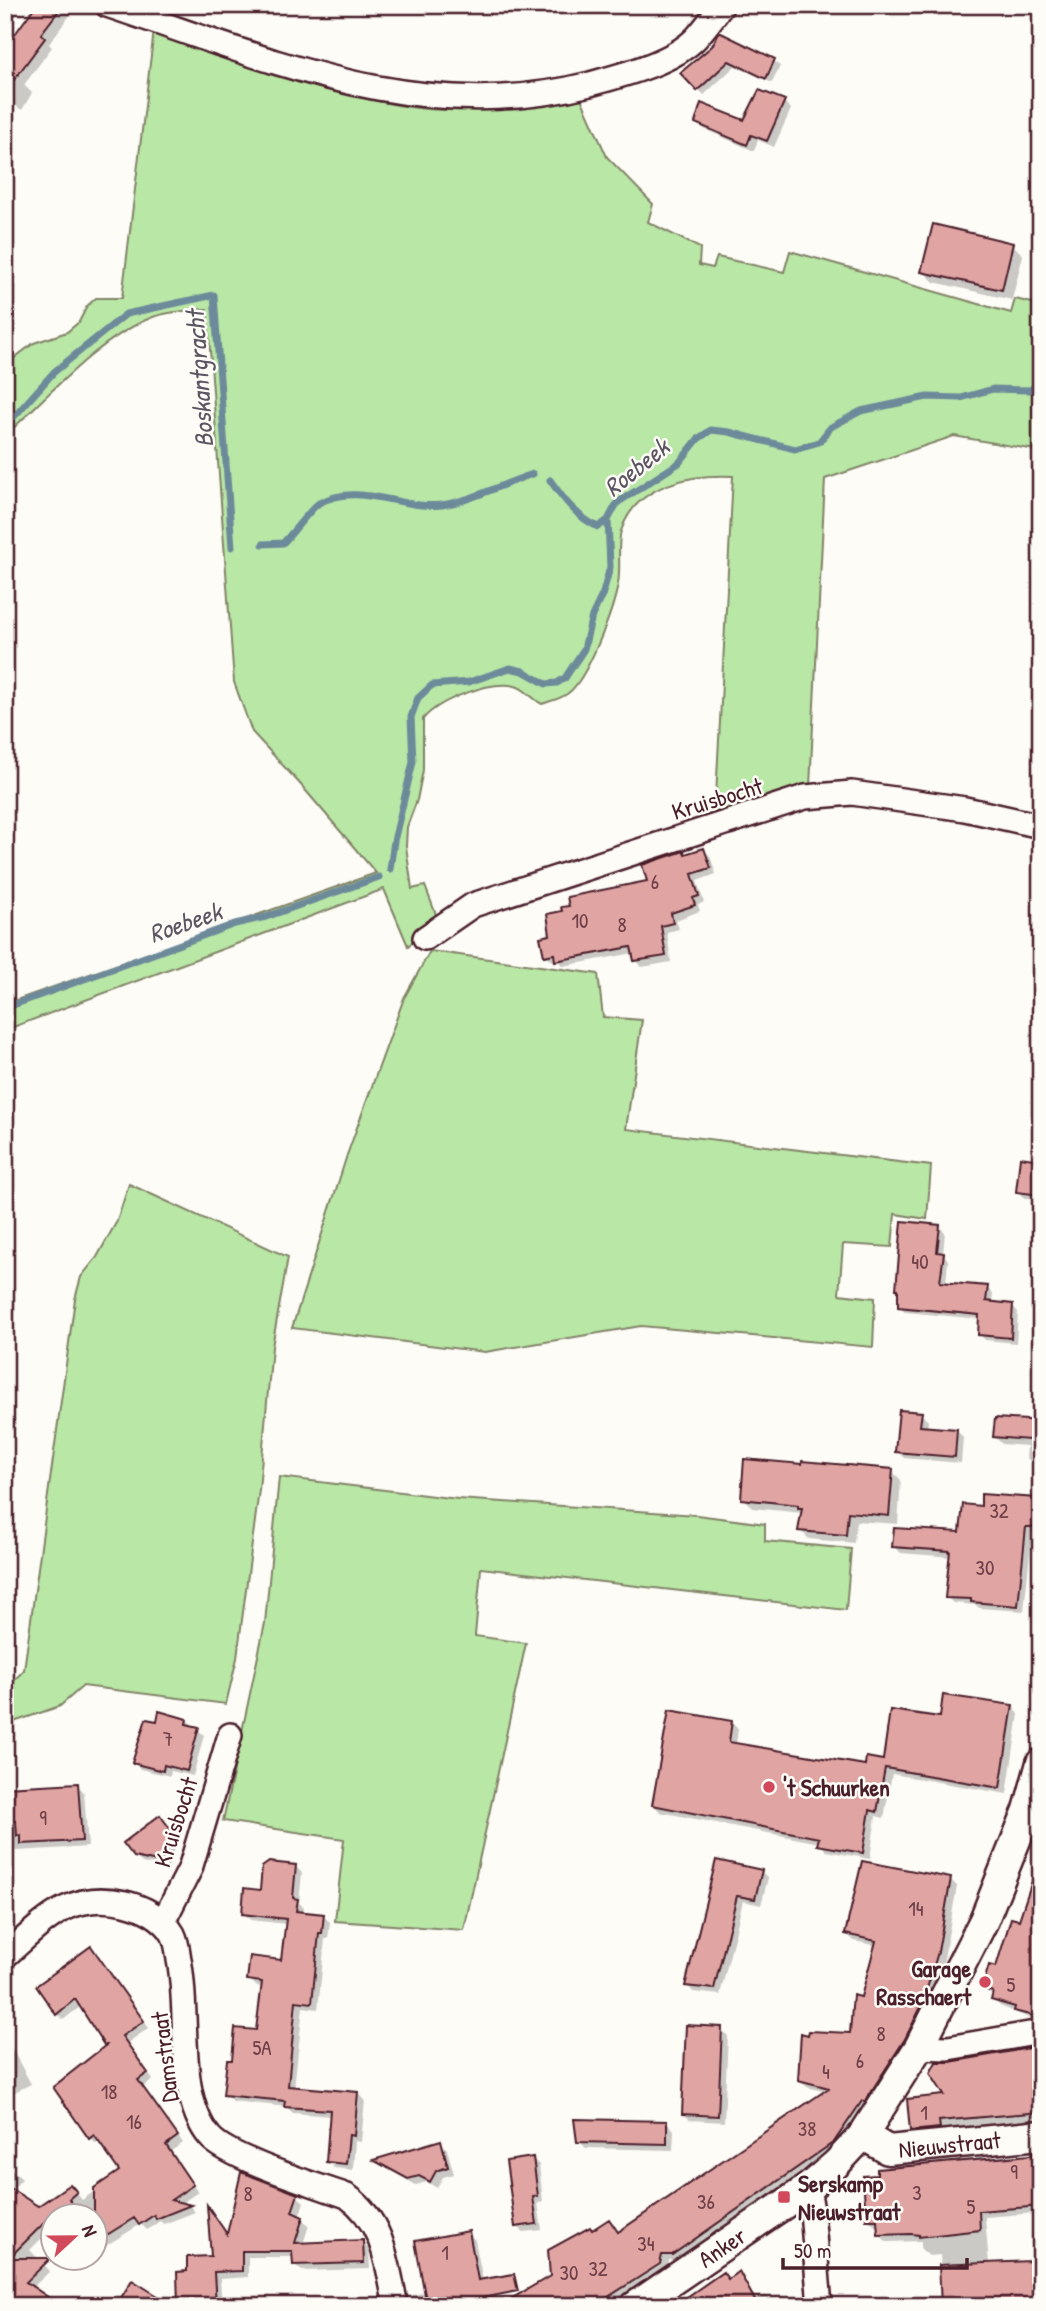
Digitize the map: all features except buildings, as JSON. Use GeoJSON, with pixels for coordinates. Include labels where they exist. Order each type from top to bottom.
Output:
{"type":"FeatureCollection","features":[{"type":"Feature","properties":{"kind":"street"},"geometry":{"type":"LineString","coordinates":[[107,5],[328,79],[412,95],[460,98],[523,96],[569,89],[615,77],[668,58],[694,40],[722,5]]}},
{"type":"Feature","properties":{"kind":"street","name":"Kruisbocht"},"geometry":{"type":"LineString","coordinates":[[425,938],[473,905],[805,797],[852,793],[965,809],[1041,826]]}},
{"type":"Feature","properties":{"kind":"street","name":"Kruisbocht"},"geometry":{"type":"LineString","coordinates":[[163,1922],[190,1869],[230,1735]]}},
{"type":"Feature","properties":{"kind":"street","name":"Anker"},"geometry":{"type":"LineString","coordinates":[[635,2306],[808,2188],[836,2164],[863,2135],[919,2047],[984,1920],[1028,1810],[1041,1763]]}},
{"type":"Feature","properties":{"kind":"street"},"geometry":{"type":"LineString","coordinates":[[5,1956],[67,1907],[92,1899],[105,1898],[140,1906],[163,1922]]}},
{"type":"Feature","properties":{"kind":"street","name":"Damstraat"},"geometry":{"type":"LineString","coordinates":[[163,1922],[173,1935],[182,1973],[188,2072],[200,2121],[220,2146],[346,2196],[361,2206],[376,2226],[396,2306]]}},
{"type":"Feature","properties":{"kind":"street"},"geometry":{"type":"LineString","coordinates":[[919,2047],[948,2048],[1041,2032]]}},
{"type":"Feature","properties":{"kind":"street","name":"Nieuwstraat"},"geometry":{"type":"LineString","coordinates":[[863,2135],[888,2150],[1041,2135]]}},
{"type":"Feature","properties":{"kind":"street"},"geometry":{"type":"LineString","coordinates":[[808,2188],[820,2306]]}},
{"type":"Feature","properties":{"kind":"green space"},"geometry":{"type":"Polygon","coordinates":[[[154,30],[312,84],[410,107],[474,110],[581,98],[607,157],[653,204],[648,222],[700,248],[699,265],[713,268],[717,257],[784,272],[790,251],[1011,313],[1015,299],[1041,305],[1041,451],[954,436],[825,479],[810,787],[715,815],[733,476],[683,480],[652,492],[628,515],[620,536],[619,578],[611,609],[591,660],[575,687],[558,699],[542,704],[519,687],[492,686],[453,699],[423,719],[423,770],[417,800],[407,827],[406,846],[412,889],[425,886],[438,920],[408,946],[384,889],[5,1030],[5,1004],[376,873],[252,732],[234,682],[207,309],[159,315],[133,326],[75,369],[5,436],[5,365],[34,343],[67,332],[79,322],[87,306],[96,298],[122,298],[154,30]]]}},
{"type":"Feature","properties":{"kind":"green space"},"geometry":{"type":"Polygon","coordinates":[[[430,951],[598,974],[603,1017],[642,1020],[626,1129],[931,1166],[927,1219],[895,1214],[892,1247],[843,1244],[839,1294],[875,1298],[873,1347],[641,1326],[485,1352],[292,1328],[347,1155],[404,998],[430,951]]]}},
{"type":"Feature","properties":{"kind":"green space"},"geometry":{"type":"Polygon","coordinates":[[[129,1184],[288,1257],[272,1347],[259,1490],[237,1658],[226,1704],[83,1686],[60,1706],[11,1723],[5,1721],[5,1690],[24,1670],[75,1299],[81,1277],[97,1257],[117,1221],[129,1184]]]}},
{"type":"Feature","properties":{"kind":"green space"},"geometry":{"type":"Polygon","coordinates":[[[279,1477],[458,1499],[697,1515],[765,1524],[765,1541],[851,1549],[846,1610],[481,1568],[475,1636],[526,1643],[464,1930],[335,1921],[344,1839],[223,1821],[265,1623],[279,1477]]]}},
{"type":"Feature","properties":{"kind":"waterway","name":"Boskantgracht"},"geometry":{"type":"LineString","coordinates":[[5,427],[54,372],[126,314],[214,295],[232,547]]}},
{"type":"Feature","properties":{"kind":"waterway","name":"Roebeek"},"geometry":{"type":"LineString","coordinates":[[390,869],[413,762],[411,717],[418,698],[432,685],[469,682],[510,668],[523,671],[546,684],[557,683],[565,678],[584,649],[592,616],[603,593],[610,567],[608,520],[617,503],[679,463],[698,439],[711,430],[795,449],[819,442],[831,427],[861,411],[927,397],[961,398],[993,389],[1030,390],[1041,382]]}},
{"type":"Feature","properties":{"kind":"waterway","name":"Boskantgracht"},"geometry":{"type":"LineString","coordinates":[[263,544],[283,543],[319,503],[334,497],[365,495],[411,504],[441,505],[465,500],[533,474]]}},
{"type":"Feature","properties":{"kind":"waterway","name":"Boskantgracht"},"geometry":{"type":"LineString","coordinates":[[550,480],[584,518],[598,527],[608,520]]}},
{"type":"Feature","properties":{"kind":"waterway","name":"Roebeek"},"geometry":{"type":"LineString","coordinates":[[5,1008],[235,924],[266,917],[379,877]]}},
{"type":"Feature","properties":{"kind":"place","name":"'t Schuurken"},"geometry":{"type":"Point","coordinates":[769,1787]}},
{"type":"Feature","properties":{"kind":"place","name":"Garage Rasschaert"},"geometry":{"type":"Point","coordinates":[985,1982]}},
{"type":"Feature","properties":{"kind":"place","name":"Serskamp Nieuwstraat"},"geometry":{"type":"Point","coordinates":[784,2197]}}]}
